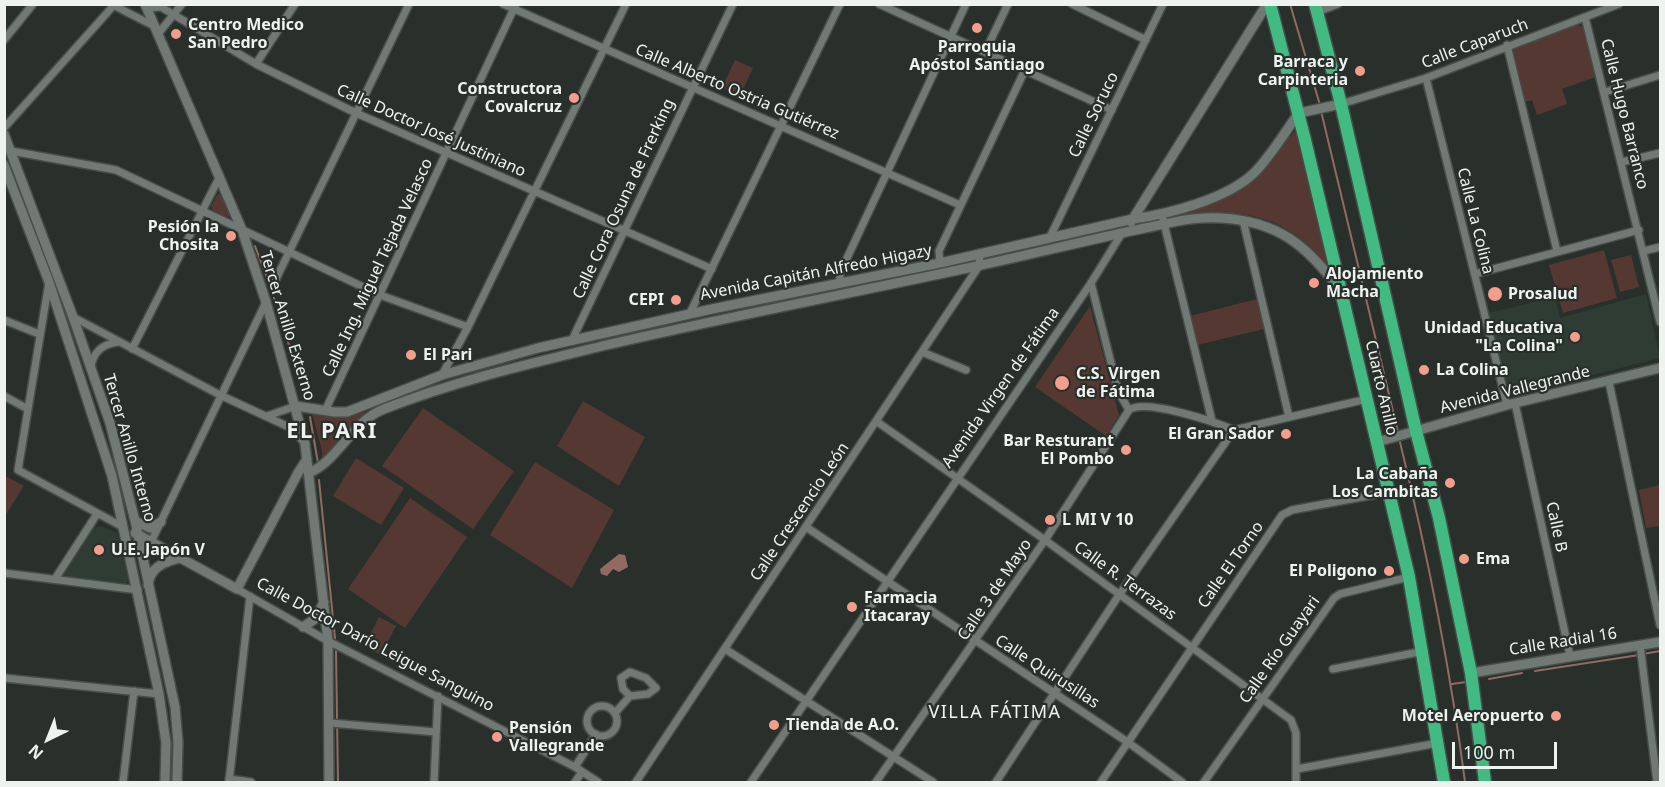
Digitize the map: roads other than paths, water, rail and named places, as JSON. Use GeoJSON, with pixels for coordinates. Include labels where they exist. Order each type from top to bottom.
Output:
{"type":"FeatureCollection","features":[{"type":"Feature","properties":{"kind":"highway","name":"Cuarto Anillo"},"geometry":{"type":"LineString","coordinates":[[1268,4],[1304,112],[1341,291],[1409,576],[1424,651],[1444,783]]}},
{"type":"Feature","properties":{"kind":"highway","name":"Cuarto Anillo"},"geometry":{"type":"LineString","coordinates":[[1316,8],[1410,433],[1439,518],[1471,673],[1485,783]]}},
{"type":"Feature","properties":{"kind":"street"},"geometry":{"type":"LineString","coordinates":[[4,40],[33,4]]}},
{"type":"Feature","properties":{"kind":"street"},"geometry":{"type":"LineString","coordinates":[[4,128],[113,5],[157,31],[174,16],[182,4]]}},
{"type":"Feature","properties":{"kind":"street"},"geometry":{"type":"LineString","coordinates":[[256,64],[295,4]]}},
{"type":"Feature","properties":{"kind":"street"},"geometry":{"type":"LineString","coordinates":[[276,279],[409,4]]}},
{"type":"Feature","properties":{"kind":"street","name":"Calle Alberto Ostria Gutiérrez"},"geometry":{"type":"LineString","coordinates":[[503,4],[515,7],[604,50],[782,125],[960,205]]}},
{"type":"Feature","properties":{"kind":"street"},"geometry":{"type":"LineString","coordinates":[[442,375],[535,192],[626,4]]}},
{"type":"Feature","properties":{"kind":"street","name":"Calle Cora Osuna de Frerking"},"geometry":{"type":"LineString","coordinates":[[572,340],[733,4]]}},
{"type":"Feature","properties":{"kind":"street"},"geometry":{"type":"LineString","coordinates":[[690,314],[840,4]]}},
{"type":"Feature","properties":{"kind":"street"},"geometry":{"type":"LineString","coordinates":[[879,4],[1024,72],[1112,110]]}},
{"type":"Feature","properties":{"kind":"street"},"geometry":{"type":"LineString","coordinates":[[840,284],[840,273],[966,4]]}},
{"type":"Feature","properties":{"kind":"street"},"geometry":{"type":"LineString","coordinates":[[985,52],[1008,4]]}},
{"type":"Feature","properties":{"kind":"street"},"geometry":{"type":"LineString","coordinates":[[1072,4],[1146,40]]}},
{"type":"Feature","properties":{"kind":"street","name":"Calle Soruco"},"geometry":{"type":"LineString","coordinates":[[1050,237],[1163,4]]}},
{"type":"Feature","properties":{"kind":"street","name":"Avenida Virgen de Fátima"},"geometry":{"type":"LineString","coordinates":[[752,783],[956,478],[1091,283],[1268,4]]}},
{"type":"Feature","properties":{"kind":"street"},"geometry":{"type":"LineString","coordinates":[[1316,8],[1338,4]]}},
{"type":"Feature","properties":{"kind":"street","name":"Calle Caparuch"},"geometry":{"type":"LineString","coordinates":[[1336,106],[1426,78],[1507,45],[1586,17],[1598,8],[1619,4]]}},
{"type":"Feature","properties":{"kind":"street","name":"Calle Doctor José Justiniano"},"geometry":{"type":"LineString","coordinates":[[146,6],[161,7],[256,64],[356,114],[712,269]]}},
{"type":"Feature","properties":{"kind":"street","name":"Tercer Anillo Externo"},"geometry":{"type":"LineString","coordinates":[[146,6],[242,230],[266,302],[305,444],[330,641],[332,723],[329,783]]}},
{"type":"Feature","properties":{"kind":"street","name":"Calle Ing. Miguel Tejada Velasco"},"geometry":{"type":"LineString","coordinates":[[325,411],[515,7]]}},
{"type":"Feature","properties":{"kind":"street","name":"Calle Hugo Barranco"},"geometry":{"type":"LineString","coordinates":[[1586,17],[1660,322]]}},
{"type":"Feature","properties":{"kind":"street"},"geometry":{"type":"LineString","coordinates":[[1507,45],[1557,251]]}},
{"type":"Feature","properties":{"kind":"street"},"geometry":{"type":"LineString","coordinates":[[940,263],[939,251],[1024,72]]}},
{"type":"Feature","properties":{"kind":"street"},"geometry":{"type":"LineString","coordinates":[[1605,92],[1660,75]]}},
{"type":"Feature","properties":{"kind":"street","name":"Calle La Colina"},"geometry":{"type":"LineString","coordinates":[[1426,78],[1475,274],[1511,404]]}},
{"type":"Feature","properties":{"kind":"street"},"geometry":{"type":"LineString","coordinates":[[1304,112],[1336,106]]}},
{"type":"Feature","properties":{"kind":"street","name":"Avenida Capitán Alfredo Higazy"},"geometry":{"type":"LineString","coordinates":[[309,473],[321,468],[352,431],[372,416],[432,391],[543,360],[979,266],[1122,233],[1163,220],[1179,207],[1227,194],[1241,184],[1255,172],[1304,112]]}},
{"type":"Feature","properties":{"kind":"street","name":"Tercer Anillo Interno"},"geometry":{"type":"LineString","coordinates":[[4,134],[50,254],[110,423],[135,520],[143,589],[140,601],[159,694],[166,743],[165,783]]}},
{"type":"Feature","properties":{"kind":"street"},"geometry":{"type":"LineString","coordinates":[[11,151],[116,170],[380,295],[468,327]]}},
{"type":"Feature","properties":{"kind":"street"},"geometry":{"type":"LineString","coordinates":[[1622,162],[1660,153]]}},
{"type":"Feature","properties":{"kind":"street","name":"Tercer Anillo Interno"},"geometry":{"type":"LineString","coordinates":[[4,165],[49,282],[50,301],[97,425],[123,527],[143,589],[175,707],[178,742],[177,783]]}},
{"type":"Feature","properties":{"kind":"street"},"geometry":{"type":"LineString","coordinates":[[132,349],[220,176]]}},
{"type":"Feature","properties":{"kind":"street"},"geometry":{"type":"LineString","coordinates":[[18,202],[28,217],[36,216]]}},
{"type":"Feature","properties":{"kind":"street","name":"Avenida Capitán Alfredo Higazy"},"geometry":{"type":"LineString","coordinates":[[267,416],[296,406],[348,412],[442,375],[572,340],[940,263],[1133,219],[1243,220],[1276,229],[1298,243],[1323,268],[1341,291]]}},
{"type":"Feature","properties":{"kind":"street"},"geometry":{"type":"LineString","coordinates":[[1163,220],[1212,421]]}},
{"type":"Feature","properties":{"kind":"street"},"geometry":{"type":"LineString","coordinates":[[1243,220],[1289,417]]}},
{"type":"Feature","properties":{"kind":"street"},"geometry":{"type":"LineString","coordinates":[[1475,274],[1639,230]]}},
{"type":"Feature","properties":{"kind":"street"},"geometry":{"type":"LineString","coordinates":[[32,238],[39,238],[50,254]]}},
{"type":"Feature","properties":{"kind":"street"},"geometry":{"type":"LineString","coordinates":[[1644,251],[1660,247]]}},
{"type":"Feature","properties":{"kind":"street","name":"Calle Crescencio León"},"geometry":{"type":"LineString","coordinates":[[636,783],[979,266],[980,254]]}},
{"type":"Feature","properties":{"kind":"street"},"geometry":{"type":"LineString","coordinates":[[1091,283],[1118,391],[1129,410],[1143,405],[1212,421],[1234,430],[1367,399]]}},
{"type":"Feature","properties":{"kind":"street"},"geometry":{"type":"LineString","coordinates":[[50,301],[39,334],[17,465],[21,473],[123,527]]}},
{"type":"Feature","properties":{"kind":"street"},"geometry":{"type":"LineString","coordinates":[[151,542],[266,302]]}},
{"type":"Feature","properties":{"kind":"street"},"geometry":{"type":"LineString","coordinates":[[712,309],[714,322]]}},
{"type":"Feature","properties":{"kind":"street"},"geometry":{"type":"LineString","coordinates":[[73,317],[220,395],[291,428],[305,444]]}},
{"type":"Feature","properties":{"kind":"street"},"geometry":{"type":"LineString","coordinates":[[4,320],[39,334]]}},
{"type":"Feature","properties":{"kind":"street"},"geometry":{"type":"LineString","coordinates":[[90,366],[103,346],[118,342]]}},
{"type":"Feature","properties":{"kind":"street"},"geometry":{"type":"LineString","coordinates":[[922,351],[966,370]]}},
{"type":"Feature","properties":{"kind":"street","name":"Avenida Vallegrande"},"geometry":{"type":"LineString","coordinates":[[1377,442],[1511,404],[1610,382],[1660,368]]}},
{"type":"Feature","properties":{"kind":"street"},"geometry":{"type":"LineString","coordinates":[[1610,382],[1660,625]]}},
{"type":"Feature","properties":{"kind":"street"},"geometry":{"type":"LineString","coordinates":[[4,396],[26,408]]}},
{"type":"Feature","properties":{"kind":"street","name":"Calle B"},"geometry":{"type":"LineString","coordinates":[[1511,404],[1570,656]]}},
{"type":"Feature","properties":{"kind":"street","name":"Calle 3 de Mayo"},"geometry":{"type":"LineString","coordinates":[[876,783],[976,642],[1129,410]]}},
{"type":"Feature","properties":{"kind":"street","name":"Calle R. Terrazas"},"geometry":{"type":"LineString","coordinates":[[876,421],[1264,698],[1295,726],[1297,769]]}},
{"type":"Feature","properties":{"kind":"street"},"geometry":{"type":"LineString","coordinates":[[996,783],[1119,595],[1234,430]]}},
{"type":"Feature","properties":{"kind":"street"},"geometry":{"type":"LineString","coordinates":[[237,590],[298,472],[307,459]]}},
{"type":"Feature","properties":{"kind":"street","name":"Calle El Torno"},"geometry":{"type":"LineString","coordinates":[[1101,783],[1191,646],[1282,515],[1292,510],[1389,492]]}},
{"type":"Feature","properties":{"kind":"street"},"geometry":{"type":"LineString","coordinates":[[116,496],[128,528],[138,535],[134,546],[140,601]]}},
{"type":"Feature","properties":{"kind":"street"},"geometry":{"type":"LineString","coordinates":[[55,579],[97,513]]}},
{"type":"Feature","properties":{"kind":"street"},"geometry":{"type":"LineString","coordinates":[[135,520],[150,528],[160,522]]}},
{"type":"Feature","properties":{"kind":"street","name":"Calle Quirusillas"},"geometry":{"type":"LineString","coordinates":[[806,527],[1129,743],[1182,783]]}},
{"type":"Feature","properties":{"kind":"street","name":"Calle Doctor Darío Leigue Sanguino"},"geometry":{"type":"LineString","coordinates":[[138,535],[303,627],[575,767],[598,783]]}},
{"type":"Feature","properties":{"kind":"street"},"geometry":{"type":"LineString","coordinates":[[4,573],[143,589],[159,565],[180,558]]}},
{"type":"Feature","properties":{"kind":"street","name":"Calle Río Guayari"},"geometry":{"type":"LineString","coordinates":[[1203,783],[1337,596],[1409,576]]}},
{"type":"Feature","properties":{"kind":"street"},"geometry":{"type":"LineString","coordinates":[[250,596],[229,781],[250,783]]}},
{"type":"Feature","properties":{"kind":"street"},"geometry":{"type":"LineString","coordinates":[[303,627],[315,619],[324,600]]}},
{"type":"Feature","properties":{"kind":"street","name":"Calle Radial 16"},"geometry":{"type":"LineString","coordinates":[[1471,673],[1660,642]]}},
{"type":"Feature","properties":{"kind":"street"},"geometry":{"type":"LineString","coordinates":[[1640,645],[1657,745],[1657,783]]}},
{"type":"Feature","properties":{"kind":"street"},"geometry":{"type":"LineString","coordinates":[[725,649],[933,783]]}},
{"type":"Feature","properties":{"kind":"street"},"geometry":{"type":"LineString","coordinates":[[1333,669],[1424,651]]}},
{"type":"Feature","properties":{"kind":"street"},"geometry":{"type":"LineString","coordinates":[[615,713],[630,696],[648,694],[656,688],[646,678],[630,672],[626,673],[621,678],[621,684],[630,696]]}},
{"type":"Feature","properties":{"kind":"street"},"geometry":{"type":"LineString","coordinates":[[4,678],[159,694],[170,699],[175,707]]}},
{"type":"Feature","properties":{"kind":"street"},"geometry":{"type":"LineString","coordinates":[[123,783],[134,691]]}},
{"type":"Feature","properties":{"kind":"street"},"geometry":{"type":"LineString","coordinates":[[434,783],[438,696]]}},
{"type":"Feature","properties":{"kind":"street"},"geometry":{"type":"LineString","coordinates":[[603,706],[615,713],[617,722],[613,731],[605,735],[596,734],[589,727],[590,712],[603,706]]}},
{"type":"Feature","properties":{"kind":"street"},"geometry":{"type":"LineString","coordinates":[[332,723],[436,732]]}},
{"type":"Feature","properties":{"kind":"street"},"geometry":{"type":"LineString","coordinates":[[575,767],[596,734]]}},
{"type":"Feature","properties":{"kind":"street"},"geometry":{"type":"LineString","coordinates":[[1296,783],[1297,769],[1438,743]]}},
{"type":"Feature","properties":{"kind":"street"},"geometry":{"type":"LineString","coordinates":[[575,783],[582,772]]}},
{"type":"Feature","properties":{"kind":"waterway"},"geometry":{"type":"LineString","coordinates":[[1290,4],[1320,105]]}},
{"type":"Feature","properties":{"kind":"waterway"},"geometry":{"type":"LineString","coordinates":[[1321,111],[1398,432]]}},
{"type":"Feature","properties":{"kind":"waterway"},"geometry":{"type":"LineString","coordinates":[[255,246],[272,291]]}},
{"type":"Feature","properties":{"kind":"waterway"},"geometry":{"type":"LineString","coordinates":[[274,298],[276,303]]}},
{"type":"Feature","properties":{"kind":"waterway"},"geometry":{"type":"LineString","coordinates":[[280,316],[296,368]]}},
{"type":"Feature","properties":{"kind":"waterway"},"geometry":{"type":"LineString","coordinates":[[310,417],[318,463]]}},
{"type":"Feature","properties":{"kind":"waterway"},"geometry":{"type":"LineString","coordinates":[[1399,438],[1437,609],[1465,782]]}},
{"type":"Feature","properties":{"kind":"waterway"},"geometry":{"type":"LineString","coordinates":[[319,480],[335,638]]}},
{"type":"Feature","properties":{"kind":"waterway"},"geometry":{"type":"LineString","coordinates":[[336,651],[338,782]]}},
{"type":"Feature","properties":{"kind":"waterway"},"geometry":{"type":"LineString","coordinates":[[1643,654],[1660,651]]}},
{"type":"Feature","properties":{"kind":"waterway"},"geometry":{"type":"LineString","coordinates":[[1535,671],[1639,655]]}},
{"type":"Feature","properties":{"kind":"waterway"},"geometry":{"type":"LineString","coordinates":[[1489,679],[1522,673]]}},
{"type":"Feature","properties":{"kind":"waterway"},"geometry":{"type":"LineString","coordinates":[[1452,684],[1466,682]]}},
{"type":"Feature","properties":{"kind":"place","name":"Parroquia Apóstol Santiago"},"geometry":{"type":"Point","coordinates":[977,28]}},
{"type":"Feature","properties":{"kind":"place","name":"Centro Medico San Pedro"},"geometry":{"type":"Point","coordinates":[176,34]}},
{"type":"Feature","properties":{"kind":"place","name":"Barraca y Carpinteria"},"geometry":{"type":"Point","coordinates":[1360,71]}},
{"type":"Feature","properties":{"kind":"place","name":"Constructora Covalcruz"},"geometry":{"type":"Point","coordinates":[574,98]}},
{"type":"Feature","properties":{"kind":"place","name":"Pesión la Chosita"},"geometry":{"type":"Point","coordinates":[231,236]}},
{"type":"Feature","properties":{"kind":"place","name":"Alojamiento Macha"},"geometry":{"type":"Point","coordinates":[1314,283]}},
{"type":"Feature","properties":{"kind":"place","name":"Prosalud"},"geometry":{"type":"Point","coordinates":[1495,294]}},
{"type":"Feature","properties":{"kind":"place","name":"CEPI"},"geometry":{"type":"Point","coordinates":[676,300]}},
{"type":"Feature","properties":{"kind":"place","name":"Unidad Educativa \"La Colina\""},"geometry":{"type":"Point","coordinates":[1575,337]}},
{"type":"Feature","properties":{"kind":"place","name":"El Pari"},"geometry":{"type":"Point","coordinates":[411,355]}},
{"type":"Feature","properties":{"kind":"place","name":"La Colina"},"geometry":{"type":"Point","coordinates":[1424,370]}},
{"type":"Feature","properties":{"kind":"place","name":"C.S. Virgen de Fátima"},"geometry":{"type":"Point","coordinates":[1062,383]}},
{"type":"Feature","properties":{"kind":"place","name":"El Gran Sador"},"geometry":{"type":"Point","coordinates":[1286,434]}},
{"type":"Feature","properties":{"kind":"place","name":"Bar Resturant El Pombo"},"geometry":{"type":"Point","coordinates":[1126,450]}},
{"type":"Feature","properties":{"kind":"place","name":"La Cabaña Los Cambitas"},"geometry":{"type":"Point","coordinates":[1450,483]}},
{"type":"Feature","properties":{"kind":"place","name":"L MI V 10"},"geometry":{"type":"Point","coordinates":[1050,520]}},
{"type":"Feature","properties":{"kind":"place","name":"U.E. Japón V"},"geometry":{"type":"Point","coordinates":[99,550]}},
{"type":"Feature","properties":{"kind":"place","name":"Ema"},"geometry":{"type":"Point","coordinates":[1464,559]}},
{"type":"Feature","properties":{"kind":"place","name":"El Poligono"},"geometry":{"type":"Point","coordinates":[1389,571]}},
{"type":"Feature","properties":{"kind":"place","name":"Farmacia Itacaray"},"geometry":{"type":"Point","coordinates":[852,607]}},
{"type":"Feature","properties":{"kind":"place","name":"Motel Aeropuerto"},"geometry":{"type":"Point","coordinates":[1556,716]}},
{"type":"Feature","properties":{"kind":"place","name":"Tienda de A.O."},"geometry":{"type":"Point","coordinates":[774,725]}},
{"type":"Feature","properties":{"kind":"place","name":"Pensión Vallegrande"},"geometry":{"type":"Point","coordinates":[497,737]}},
{"type":"Feature","properties":{"kind":"district","name":"EL PARI"},"geometry":{"type":"Point","coordinates":[332,432]}},
{"type":"Feature","properties":{"kind":"district","name":"VILLA FÁTIMA"},"geometry":{"type":"Point","coordinates":[995,713]}}]}
